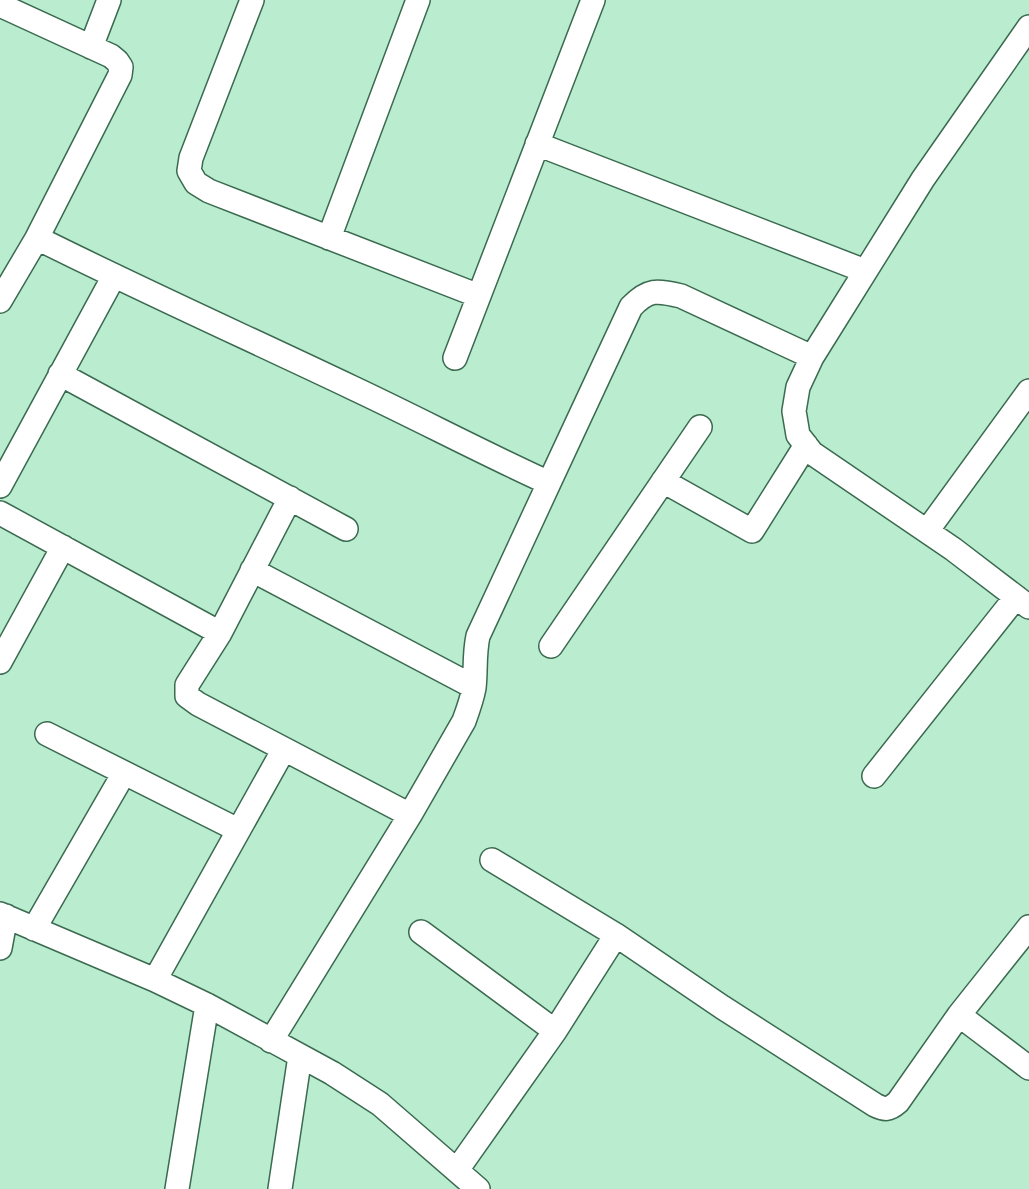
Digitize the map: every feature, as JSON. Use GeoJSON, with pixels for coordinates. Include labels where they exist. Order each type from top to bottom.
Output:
{"type":"FeatureCollection","features":[{"type":"Feature","properties":{"kind":"street"},"geometry":{"type":"LineString","coordinates":[[91,47],[109,0]]}},
{"type":"Feature","properties":{"kind":"street"},"geometry":{"type":"LineString","coordinates":[[252,0],[191,158],[189,171],[196,183],[209,191],[479,296]]}},
{"type":"Feature","properties":{"kind":"street"},"geometry":{"type":"LineString","coordinates":[[330,238],[418,0]]}},
{"type":"Feature","properties":{"kind":"street"},"geometry":{"type":"LineString","coordinates":[[455,358],[593,0]]}},
{"type":"Feature","properties":{"kind":"street"},"geometry":{"type":"LineString","coordinates":[[0,5],[91,47],[121,66],[120,75],[37,238],[0,301]]}},
{"type":"Feature","properties":{"kind":"street"},"geometry":{"type":"LineString","coordinates":[[874,776],[1023,602],[927,531],[812,453],[798,435],[794,411],[798,387],[813,357],[923,178],[1029,27]]}},
{"type":"Feature","properties":{"kind":"street"},"geometry":{"type":"LineString","coordinates":[[537,144],[865,271]]}},
{"type":"Feature","properties":{"kind":"street"},"geometry":{"type":"LineString","coordinates":[[37,238],[549,483]]}},
{"type":"Feature","properties":{"kind":"street"},"geometry":{"type":"LineString","coordinates":[[0,486],[114,276]]}},
{"type":"Feature","properties":{"kind":"street"},"geometry":{"type":"LineString","coordinates":[[271,1041],[410,815],[464,721],[474,687],[478,636],[631,307],[642,295],[659,291],[681,296],[813,357]]}},
{"type":"Feature","properties":{"kind":"street"},"geometry":{"type":"LineString","coordinates":[[60,374],[346,529]]}},
{"type":"Feature","properties":{"kind":"street"},"geometry":{"type":"LineString","coordinates":[[927,531],[1029,391]]}},
{"type":"Feature","properties":{"kind":"street"},"geometry":{"type":"LineString","coordinates":[[551,646],[700,427]]}},
{"type":"Feature","properties":{"kind":"street"},"geometry":{"type":"LineString","coordinates":[[663,481],[752,531],[806,446]]}},
{"type":"Feature","properties":{"kind":"street"},"geometry":{"type":"LineString","coordinates":[[290,498],[220,633],[187,685],[187,696],[410,815]]}},
{"type":"Feature","properties":{"kind":"street"},"geometry":{"type":"LineString","coordinates":[[0,513],[220,633]]}},
{"type":"Feature","properties":{"kind":"street"},"geometry":{"type":"LineString","coordinates":[[0,662],[63,547]]}},
{"type":"Feature","properties":{"kind":"street"},"geometry":{"type":"LineString","coordinates":[[252,570],[474,687]]}},
{"type":"Feature","properties":{"kind":"street"},"geometry":{"type":"LineString","coordinates":[[47,734],[238,830]]}},
{"type":"Feature","properties":{"kind":"street"},"geometry":{"type":"LineString","coordinates":[[155,980],[284,749]]}},
{"type":"Feature","properties":{"kind":"street"},"geometry":{"type":"LineString","coordinates":[[34,929],[124,773]]}},
{"type":"Feature","properties":{"kind":"street"},"geometry":{"type":"LineString","coordinates":[[492,860],[616,935],[722,1007],[885,1110],[898,1102],[959,1015],[1029,927]]}},
{"type":"Feature","properties":{"kind":"street"},"geometry":{"type":"LineString","coordinates":[[0,948],[3,915],[207,1005],[332,1073],[380,1104],[478,1189]]}},
{"type":"Feature","properties":{"kind":"street"},"geometry":{"type":"LineString","coordinates":[[421,932],[555,1031]]}},
{"type":"Feature","properties":{"kind":"street"},"geometry":{"type":"LineString","coordinates":[[457,1170],[555,1031],[616,935]]}},
{"type":"Feature","properties":{"kind":"street"},"geometry":{"type":"LineString","coordinates":[[177,1189],[207,1005]]}},
{"type":"Feature","properties":{"kind":"street"},"geometry":{"type":"LineString","coordinates":[[959,1015],[1029,1068]]}},
{"type":"Feature","properties":{"kind":"street"},"geometry":{"type":"LineString","coordinates":[[280,1189],[300,1056]]}}]}
